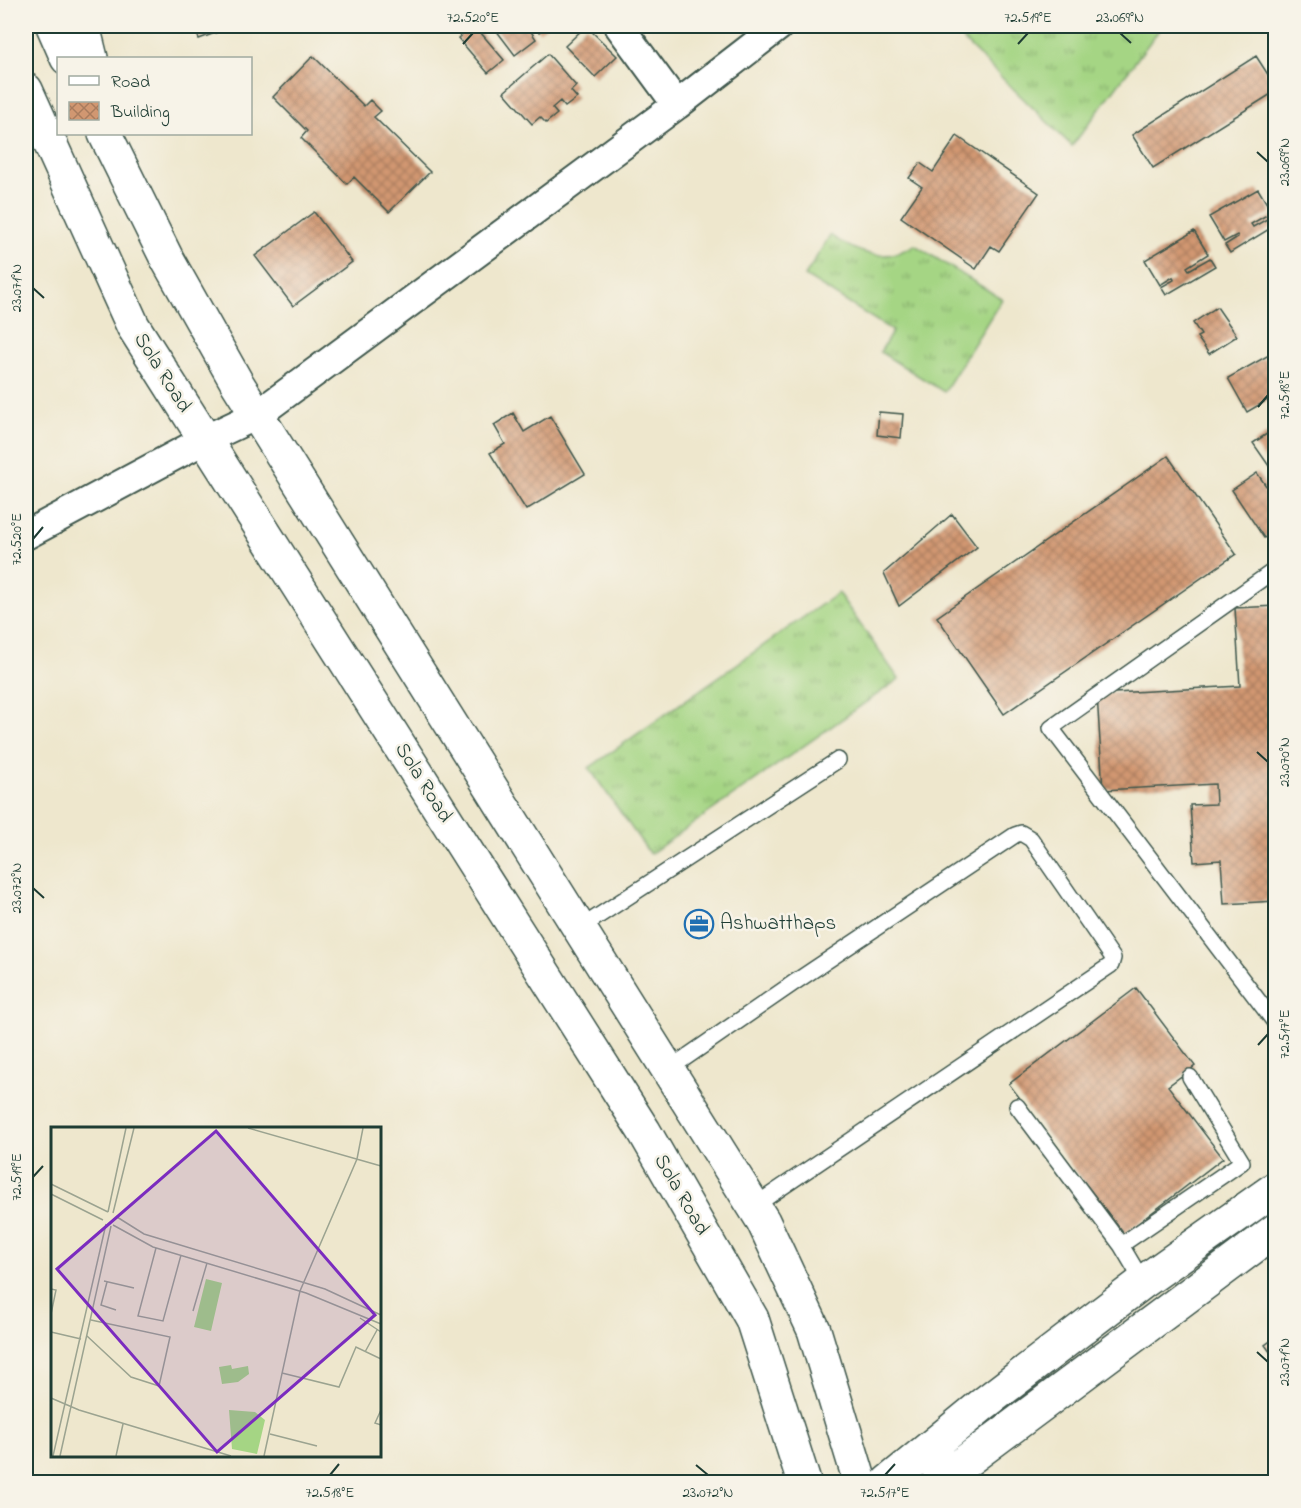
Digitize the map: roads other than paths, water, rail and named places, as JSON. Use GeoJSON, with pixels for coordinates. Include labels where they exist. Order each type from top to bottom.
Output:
{"type":"FeatureCollection","features":[{"type":"Feature","properties":{"kind":"main road"},"geometry":{"type":"LineString","coordinates":[[53,26],[67,57]]}},
{"type":"Feature","properties":{"kind":"main road"},"geometry":{"type":"LineString","coordinates":[[83,26],[91,57]]}},
{"type":"Feature","properties":{"kind":"main road","name":"Sola Road"},"geometry":{"type":"LineString","coordinates":[[26,90],[133,326],[644,1131],[752,1319],[804,1482]]}},
{"type":"Feature","properties":{"kind":"main road"},"geometry":{"type":"LineString","coordinates":[[108,138],[167,259],[237,383],[763,1221],[814,1330],[860,1482]]}},
{"type":"Feature","properties":{"kind":"main road"},"geometry":{"type":"LineString","coordinates":[[888,1482],[1143,1282],[1275,1188]]}},
{"type":"Feature","properties":{"kind":"main road"},"geometry":{"type":"LineString","coordinates":[[938,1482],[1275,1230]]}},
{"type":"Feature","properties":{"kind":"street"},"geometry":{"type":"LineString","coordinates":[[620,26],[677,105]]}},
{"type":"Feature","properties":{"kind":"street"},"geometry":{"type":"LineString","coordinates":[[26,535],[204,440],[257,415],[677,105],[779,26]]}},
{"type":"Feature","properties":{"kind":"lane"},"geometry":{"type":"LineString","coordinates":[[1275,569],[1051,728],[1275,1024]]}},
{"type":"Feature","properties":{"kind":"lane"},"geometry":{"type":"LineString","coordinates":[[580,928],[838,760]]}},
{"type":"Feature","properties":{"kind":"lane"},"geometry":{"type":"LineString","coordinates":[[669,1069],[805,975],[1021,833],[1031,839],[1113,958],[1111,965],[754,1206]]}},
{"type":"Feature","properties":{"kind":"lane"},"geometry":{"type":"LineString","coordinates":[[1121,1245],[1242,1162],[1190,1077]]}},
{"type":"Feature","properties":{"kind":"lane"},"geometry":{"type":"LineString","coordinates":[[1017,1106],[1121,1245],[1143,1282]]}},
{"type":"Feature","properties":{"kind":"place","name":"Ashwatthaps"},"geometry":{"type":"Point","coordinates":[699,924]}}]}
